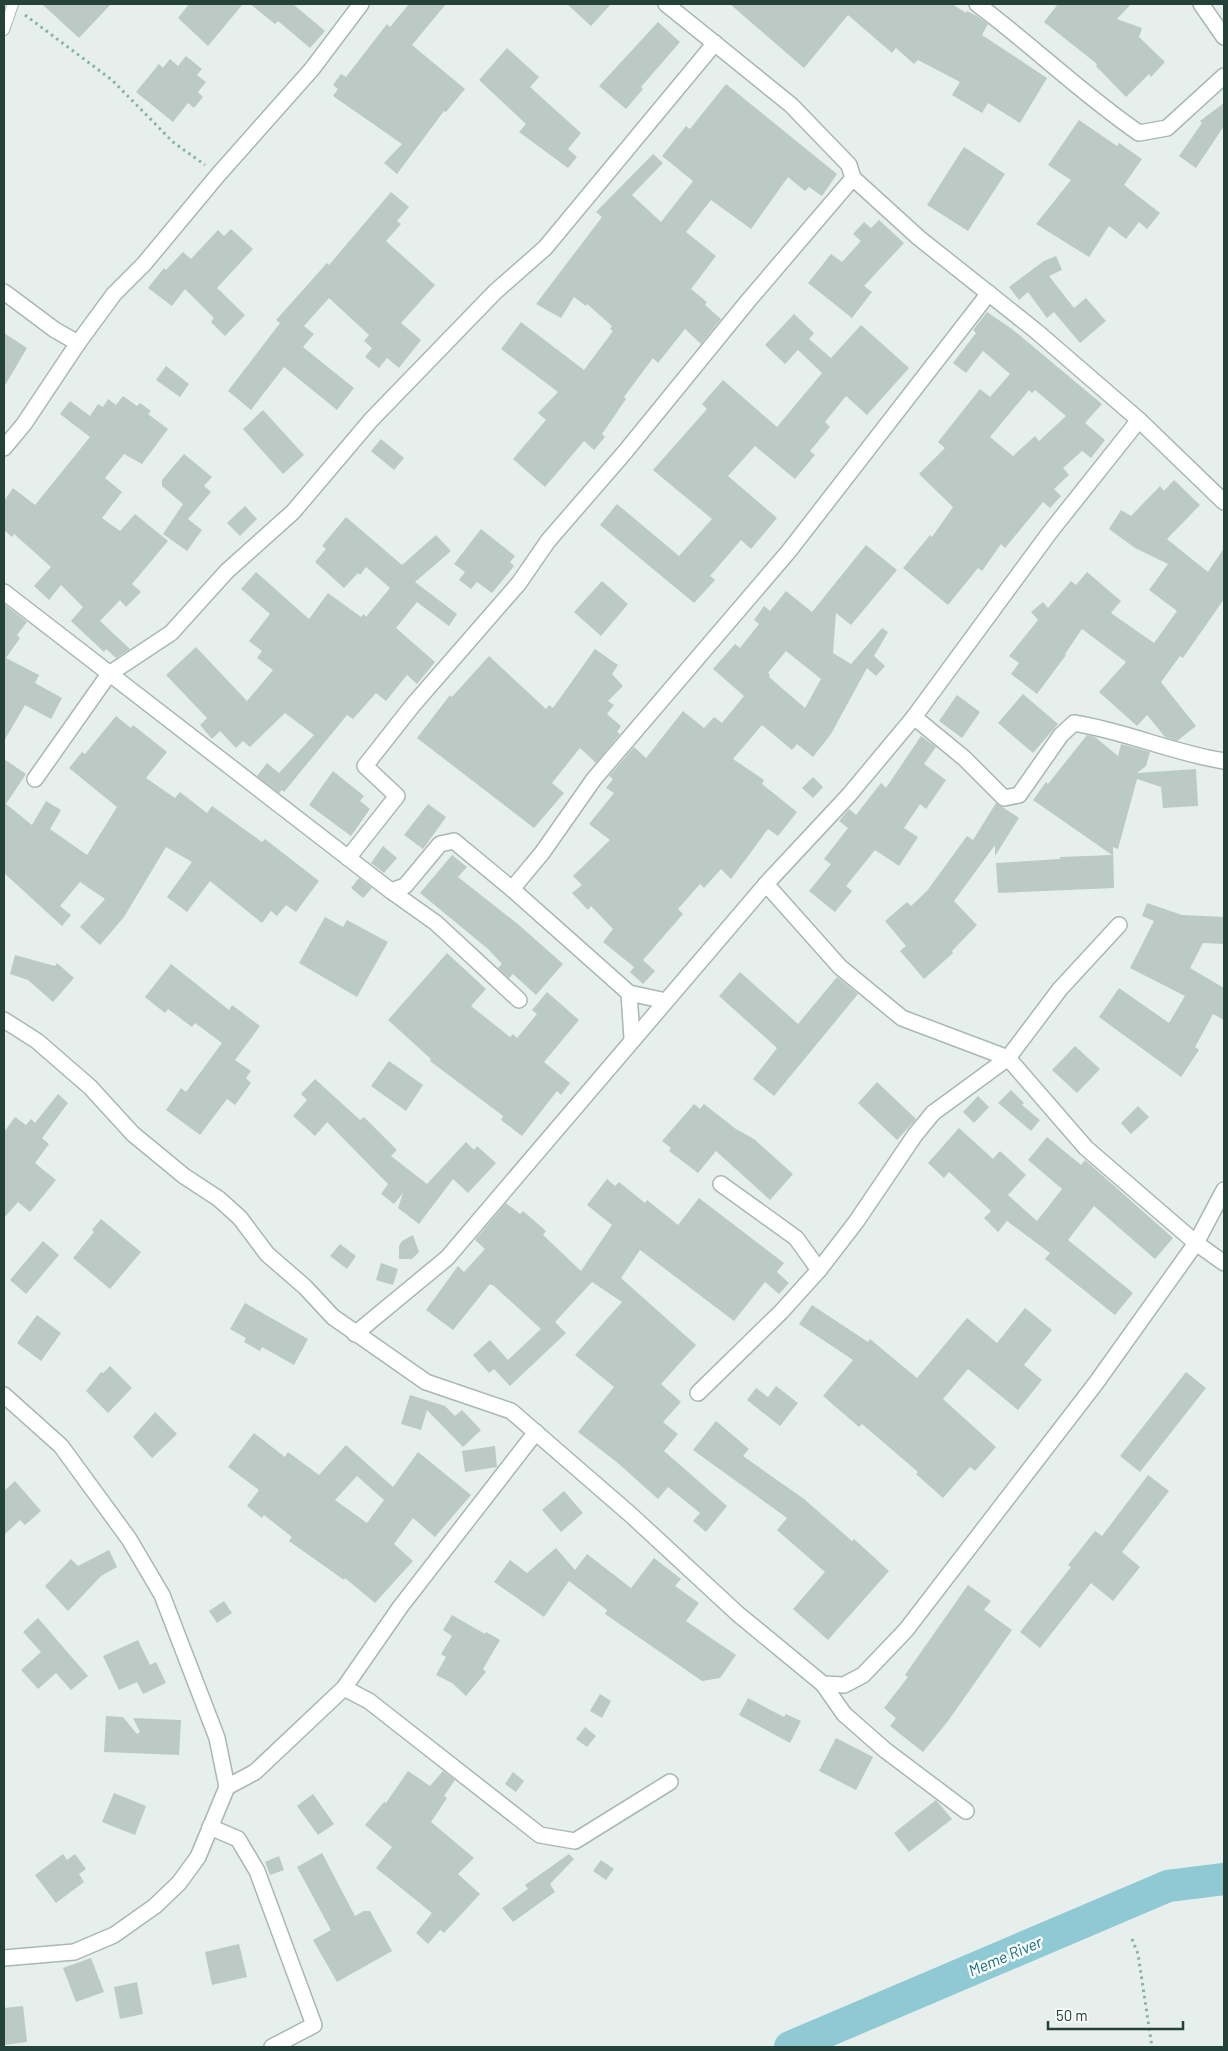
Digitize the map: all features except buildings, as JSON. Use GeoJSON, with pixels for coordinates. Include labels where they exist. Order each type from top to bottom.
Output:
{"type":"FeatureCollection","features":[{"type":"Feature","properties":{"kind":"street"},"geometry":{"type":"LineString","coordinates":[[4,448],[24,424],[78,343],[114,294],[144,264],[218,175],[312,69],[361,4]]}},
{"type":"Feature","properties":{"kind":"street"},"geometry":{"type":"LineString","coordinates":[[666,4],[792,105],[849,165],[853,178],[919,238],[989,293],[1139,420],[1224,502]]}},
{"type":"Feature","properties":{"kind":"street"},"geometry":{"type":"LineString","coordinates":[[977,4],[1009,28],[1109,113],[1139,133],[1167,128],[1224,76]]}},
{"type":"Feature","properties":{"kind":"street"},"geometry":{"type":"LineString","coordinates":[[1201,4],[1224,37]]}},
{"type":"Feature","properties":{"kind":"street"},"geometry":{"type":"LineString","coordinates":[[35,778],[109,674],[171,633],[227,572],[293,512],[372,420],[495,292],[545,248],[715,43]]}},
{"type":"Feature","properties":{"kind":"street"},"geometry":{"type":"LineString","coordinates":[[348,858],[397,796],[365,766],[412,706],[519,583],[548,542],[625,452],[748,301],[853,178]]}},
{"type":"Feature","properties":{"kind":"street"},"geometry":{"type":"LineString","coordinates":[[4,292],[55,330],[78,343]]}},
{"type":"Feature","properties":{"kind":"street"},"geometry":{"type":"LineString","coordinates":[[512,889],[542,853],[594,779],[789,551],[989,293]]}},
{"type":"Feature","properties":{"kind":"street"},"geometry":{"type":"LineString","coordinates":[[356,1334],[446,1258],[632,1038],[766,884],[849,795],[914,717],[1050,532],[1139,420]]}},
{"type":"Feature","properties":{"kind":"street"},"geometry":{"type":"LineString","coordinates":[[4,592],[391,891],[436,923],[519,1000]]}},
{"type":"Feature","properties":{"kind":"street"},"geometry":{"type":"LineString","coordinates":[[914,717],[964,758],[1004,798],[1019,795],[1061,735],[1074,723],[1097,727],[1199,757],[1224,761]]}},
{"type":"Feature","properties":{"kind":"street"},"geometry":{"type":"LineString","coordinates":[[391,891],[405,886],[440,844],[454,841],[512,889],[629,993],[666,1001]]}},
{"type":"Feature","properties":{"kind":"street"},"geometry":{"type":"LineString","coordinates":[[766,884],[840,967],[902,1018],[1008,1058],[1086,1148],[1196,1243],[1224,1263]]}},
{"type":"Feature","properties":{"kind":"street"},"geometry":{"type":"LineString","coordinates":[[698,1393],[781,1312],[819,1270],[856,1222],[915,1135],[933,1113],[1008,1058],[1060,989],[1119,924]]}},
{"type":"Feature","properties":{"kind":"street"},"geometry":{"type":"LineString","coordinates":[[629,993],[632,1038]]}},
{"type":"Feature","properties":{"kind":"street"},"geometry":{"type":"LineString","coordinates":[[4,1020],[37,1041],[90,1087],[133,1134],[184,1176],[219,1199],[240,1218],[267,1254],[305,1287],[333,1318],[426,1382],[511,1412],[631,1515],[738,1614],[823,1684],[844,1714],[885,1750],[966,1811]]}},
{"type":"Feature","properties":{"kind":"street"},"geometry":{"type":"LineString","coordinates":[[720,1184],[796,1238],[819,1270]]}},
{"type":"Feature","properties":{"kind":"street"},"geometry":{"type":"LineString","coordinates":[[823,1684],[844,1685],[864,1675],[906,1630],[1096,1383],[1196,1243],[1224,1190]]}},
{"type":"Feature","properties":{"kind":"street"},"geometry":{"type":"LineString","coordinates":[[4,1396],[61,1446],[129,1539],[162,1595],[217,1738],[227,1787],[198,1857],[179,1884],[155,1906],[114,1935],[74,1952],[4,1958]]}},
{"type":"Feature","properties":{"kind":"street"},"geometry":{"type":"LineString","coordinates":[[227,1787],[255,1772],[344,1688],[401,1606],[536,1432]]}},
{"type":"Feature","properties":{"kind":"street"},"geometry":{"type":"LineString","coordinates":[[344,1688],[368,1701],[540,1835],[575,1840],[670,1782]]}},
{"type":"Feature","properties":{"kind":"street"},"geometry":{"type":"LineString","coordinates":[[210,1828],[238,1839],[257,1871],[314,2025],[272,2047]]}},
{"type":"Feature","properties":{"kind":"lane"},"geometry":{"type":"LineString","coordinates":[[4,30],[12,4]]}},
{"type":"Feature","properties":{"kind":"path"},"geometry":{"type":"LineString","coordinates":[[23,10],[26,17],[112,80],[173,142],[218,175]]}},
{"type":"Feature","properties":{"kind":"path"},"geometry":{"type":"LineString","coordinates":[[1132,1939],[1138,1954],[1152,2047]]}},
{"type":"Feature","properties":{"kind":"waterway","name":"Meme River"},"geometry":{"type":"LineString","coordinates":[[790,2047],[1168,1886],[1224,1879]]}}]}
